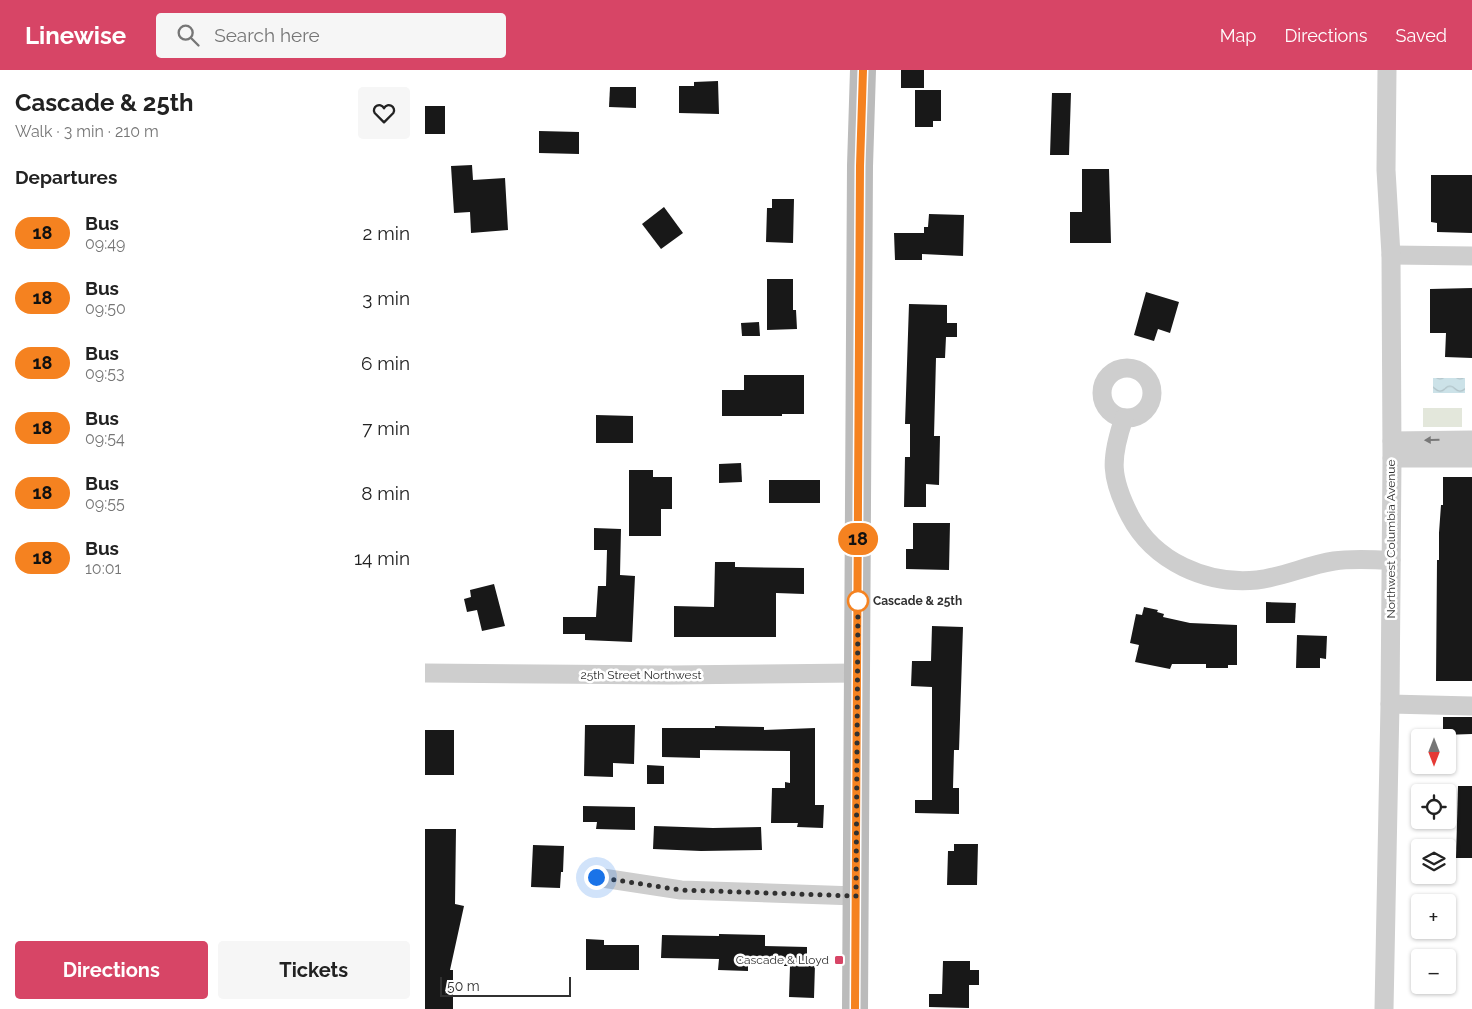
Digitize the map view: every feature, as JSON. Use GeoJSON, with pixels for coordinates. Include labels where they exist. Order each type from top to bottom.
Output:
{"type":"FeatureCollection","features":[{"type":"Feature","properties":{"kind":"street"},"geometry":{"type":"LineString","coordinates":[[855,1009],[860,166],[863,70]]}},
{"type":"Feature","properties":{"kind":"street","name":"Northwest Columbia Avenue"},"geometry":{"type":"LineString","coordinates":[[1385,1009],[1391,704],[1392,449],[1391,255],[1387,170],[1387,70]]}},
{"type":"Feature","properties":{"kind":"street"},"geometry":{"type":"LineString","coordinates":[[1391,255],[1472,256]]}},
{"type":"Feature","properties":{"kind":"street"},"geometry":{"type":"LineString","coordinates":[[1124,418],[1116,441],[1113,463],[1119,494],[1136,528],[1159,552],[1183,568],[1217,580],[1257,580],[1335,560],[1391,560]]}},
{"type":"Feature","properties":{"kind":"street"},"geometry":{"type":"LineString","coordinates":[[1392,449],[1472,440]]}},
{"type":"Feature","properties":{"kind":"street"},"geometry":{"type":"LineString","coordinates":[[1392,449],[1472,458]]}},
{"type":"Feature","properties":{"kind":"street","name":"25th Street Northwest"},"geometry":{"type":"LineString","coordinates":[[425,673],[671,676],[857,673]]}},
{"type":"Feature","properties":{"kind":"street"},"geometry":{"type":"LineString","coordinates":[[1391,704],[1472,706]]}},
{"type":"Feature","properties":{"kind":"street"},"geometry":{"type":"LineString","coordinates":[[596,877],[681,890],[856,896]]}},
{"type":"Feature","properties":{"kind":"shaded area"},"geometry":{"type":"Polygon","coordinates":[[[1423,408],[1462,408],[1462,427],[1423,427],[1423,408]]]}},
{"type":"Feature","properties":{"kind":"water"},"geometry":{"type":"Polygon","coordinates":[[[1433,378],[1465,378],[1465,393],[1433,393],[1433,378]]]}},
{"type":"Feature","properties":{"kind":"building"},"geometry":{"type":"Polygon","coordinates":[[[901,70],[924,70],[924,88],[901,88],[901,70]]]}},
{"type":"Feature","properties":{"kind":"building"},"geometry":{"type":"Polygon","coordinates":[[[718,81],[719,114],[679,113],[679,86],[694,86],[694,82],[718,81]]]}},
{"type":"Feature","properties":{"kind":"building"},"geometry":{"type":"Polygon","coordinates":[[[610,87],[636,87],[636,108],[609,107],[610,87]]]}},
{"type":"Feature","properties":{"kind":"building"},"geometry":{"type":"Polygon","coordinates":[[[915,90],[941,90],[941,121],[933,121],[933,127],[915,127],[915,90]]]}},
{"type":"Feature","properties":{"kind":"building"},"geometry":{"type":"Polygon","coordinates":[[[1052,93],[1071,93],[1069,155],[1050,155],[1052,93]]]}},
{"type":"Feature","properties":{"kind":"building"},"geometry":{"type":"Polygon","coordinates":[[[425,106],[445,106],[445,134],[425,134],[425,106]]]}},
{"type":"Feature","properties":{"kind":"building"},"geometry":{"type":"Polygon","coordinates":[[[539,131],[579,132],[579,154],[539,153],[539,131]]]}},
{"type":"Feature","properties":{"kind":"building"},"geometry":{"type":"Polygon","coordinates":[[[472,165],[473,180],[505,178],[508,230],[471,233],[470,212],[454,213],[451,166],[472,165]]]}},
{"type":"Feature","properties":{"kind":"building"},"geometry":{"type":"Polygon","coordinates":[[[1082,169],[1109,169],[1111,243],[1070,243],[1070,212],[1082,212],[1082,169]]]}},
{"type":"Feature","properties":{"kind":"building"},"geometry":{"type":"Polygon","coordinates":[[[1431,175],[1472,175],[1472,233],[1437,232],[1437,223],[1431,222],[1431,175]]]}},
{"type":"Feature","properties":{"kind":"building"},"geometry":{"type":"Polygon","coordinates":[[[772,199],[794,199],[793,243],[766,242],[767,208],[772,208],[772,199]]]}},
{"type":"Feature","properties":{"kind":"building"},"geometry":{"type":"Polygon","coordinates":[[[664,207],[683,233],[661,249],[642,224],[664,207]]]}},
{"type":"Feature","properties":{"kind":"building"},"geometry":{"type":"Polygon","coordinates":[[[929,214],[964,215],[963,256],[922,254],[922,260],[895,260],[894,233],[924,233],[924,227],[928,227],[929,214]]]}},
{"type":"Feature","properties":{"kind":"building"},"geometry":{"type":"Polygon","coordinates":[[[767,279],[793,279],[793,310],[796,310],[797,329],[767,330],[767,279]]]}},
{"type":"Feature","properties":{"kind":"building"},"geometry":{"type":"Polygon","coordinates":[[[1472,288],[1472,358],[1445,357],[1446,333],[1430,333],[1430,289],[1472,288]]]}},
{"type":"Feature","properties":{"kind":"building"},"geometry":{"type":"Polygon","coordinates":[[[1146,292],[1179,302],[1170,333],[1158,329],[1154,341],[1134,335],[1146,292]]]}},
{"type":"Feature","properties":{"kind":"building"},"geometry":{"type":"Polygon","coordinates":[[[909,304],[947,305],[947,323],[957,323],[957,337],[946,337],[945,358],[936,358],[934,436],[940,436],[939,485],[926,484],[926,507],[904,507],[905,457],[910,457],[910,424],[905,424],[909,304]]]}},
{"type":"Feature","properties":{"kind":"building"},"geometry":{"type":"Polygon","coordinates":[[[759,322],[760,336],[742,336],[741,323],[759,322]]]}},
{"type":"Feature","properties":{"kind":"building"},"geometry":{"type":"Polygon","coordinates":[[[744,375],[804,375],[804,414],[722,416],[722,390],[744,390],[744,375]]]}},
{"type":"Feature","properties":{"kind":"building"},"geometry":{"type":"Polygon","coordinates":[[[596,415],[633,416],[633,443],[596,443],[596,415]]]}},
{"type":"Feature","properties":{"kind":"building"},"geometry":{"type":"Polygon","coordinates":[[[741,463],[742,482],[719,483],[719,464],[741,463]]]}},
{"type":"Feature","properties":{"kind":"building"},"geometry":{"type":"Polygon","coordinates":[[[629,470],[653,470],[653,477],[672,477],[672,509],[661,509],[661,536],[629,536],[629,470]]]}},
{"type":"Feature","properties":{"kind":"building"},"geometry":{"type":"Polygon","coordinates":[[[1443,477],[1472,477],[1472,681],[1436,681],[1437,560],[1439,560],[1441,505],[1443,505],[1443,477]]]}},
{"type":"Feature","properties":{"kind":"building"},"geometry":{"type":"Polygon","coordinates":[[[769,480],[820,480],[820,503],[769,503],[769,480]]]}},
{"type":"Feature","properties":{"kind":"building"},"geometry":{"type":"Polygon","coordinates":[[[913,523],[950,523],[949,570],[906,569],[906,549],[913,549],[913,523]]]}},
{"type":"Feature","properties":{"kind":"building"},"geometry":{"type":"Polygon","coordinates":[[[594,528],[621,529],[620,575],[635,576],[632,642],[585,640],[585,634],[563,634],[563,617],[596,617],[598,586],[606,586],[607,550],[594,550],[594,528]]]}},
{"type":"Feature","properties":{"kind":"building"},"geometry":{"type":"Polygon","coordinates":[[[715,562],[735,562],[735,567],[804,568],[804,594],[776,593],[776,637],[674,637],[674,606],[714,607],[715,562]]]}},
{"type":"Feature","properties":{"kind":"building"},"geometry":{"type":"Polygon","coordinates":[[[494,584],[505,626],[482,631],[477,610],[467,612],[464,599],[471,597],[470,590],[494,584]]]}},
{"type":"Feature","properties":{"kind":"building"},"geometry":{"type":"Polygon","coordinates":[[[1266,602],[1296,603],[1295,623],[1266,623],[1266,602]]]}},
{"type":"Feature","properties":{"kind":"building"},"geometry":{"type":"Polygon","coordinates":[[[1144,607],[1158,610],[1157,612],[1164,614],[1163,617],[1190,623],[1237,625],[1237,665],[1228,665],[1228,668],[1206,668],[1206,664],[1172,664],[1170,669],[1135,662],[1139,645],[1130,643],[1136,614],[1142,615],[1144,607]]]}},
{"type":"Feature","properties":{"kind":"building"},"geometry":{"type":"Polygon","coordinates":[[[932,626],[963,627],[959,750],[954,750],[953,788],[959,788],[959,814],[915,813],[915,800],[932,800],[932,687],[911,686],[912,661],[931,661],[932,626]]]}},
{"type":"Feature","properties":{"kind":"building"},"geometry":{"type":"Polygon","coordinates":[[[1297,635],[1327,636],[1326,659],[1320,658],[1320,668],[1296,668],[1297,635]]]}},
{"type":"Feature","properties":{"kind":"building"},"geometry":{"type":"Polygon","coordinates":[[[1443,717],[1472,717],[1472,734],[1456,735],[1456,729],[1443,729],[1443,717]]]}},
{"type":"Feature","properties":{"kind":"building"},"geometry":{"type":"Polygon","coordinates":[[[585,725],[635,725],[634,764],[613,763],[613,777],[584,776],[585,725]]]}},
{"type":"Feature","properties":{"kind":"building"},"geometry":{"type":"Polygon","coordinates":[[[715,726],[764,727],[764,730],[815,728],[815,805],[824,805],[823,828],[797,827],[798,823],[771,823],[772,788],[785,788],[785,782],[790,783],[790,751],[700,750],[700,758],[662,757],[662,728],[715,728],[715,726]]]}},
{"type":"Feature","properties":{"kind":"building"},"geometry":{"type":"Polygon","coordinates":[[[425,730],[454,730],[454,775],[425,775],[425,730]]]}},
{"type":"Feature","properties":{"kind":"building"},"geometry":{"type":"Polygon","coordinates":[[[647,765],[664,766],[664,784],[647,784],[647,765]]]}},
{"type":"Feature","properties":{"kind":"building"},"geometry":{"type":"Polygon","coordinates":[[[1458,786],[1472,786],[1472,858],[1456,858],[1458,786]]]}},
{"type":"Feature","properties":{"kind":"building"},"geometry":{"type":"Polygon","coordinates":[[[583,806],[635,807],[635,830],[596,829],[597,822],[583,822],[583,806]]]}},
{"type":"Feature","properties":{"kind":"building"},"geometry":{"type":"Polygon","coordinates":[[[654,826],[761,827],[762,850],[701,851],[653,849],[654,826]]]}},
{"type":"Feature","properties":{"kind":"building"},"geometry":{"type":"Polygon","coordinates":[[[425,829],[456,829],[455,904],[464,906],[450,970],[453,970],[453,1009],[425,1009],[425,829]]]}},
{"type":"Feature","properties":{"kind":"building"},"geometry":{"type":"Polygon","coordinates":[[[954,844],[978,844],[977,885],[947,885],[948,851],[954,851],[954,844]]]}},
{"type":"Feature","properties":{"kind":"building"},"geometry":{"type":"Polygon","coordinates":[[[533,845],[564,846],[560,888],[531,887],[533,845]]]}},
{"type":"Feature","properties":{"kind":"building"},"geometry":{"type":"Polygon","coordinates":[[[719,934],[765,935],[765,946],[807,947],[807,964],[815,964],[814,998],[789,997],[790,966],[784,966],[784,960],[748,960],[748,971],[718,970],[719,959],[661,958],[662,935],[719,936],[719,934]]]}},
{"type":"Feature","properties":{"kind":"building"},"geometry":{"type":"Polygon","coordinates":[[[586,939],[604,940],[604,945],[639,945],[639,970],[586,970],[586,939]]]}},
{"type":"Feature","properties":{"kind":"building"},"geometry":{"type":"Polygon","coordinates":[[[943,961],[970,961],[970,970],[979,970],[979,985],[969,985],[969,1008],[929,1007],[929,994],[942,994],[943,961]]]}},
{"type":"Feature","properties":{"kind":"bus line","name":"18"},"geometry":{"type":"LineString","coordinates":[[855,1009],[860,166],[863,70]]}},
{"type":"Feature","properties":{"kind":"place","name":"Cascade & 25th"},"geometry":{"type":"Point","coordinates":[858,601]}},
{"type":"Feature","properties":{"kind":"place","name":"Cascade & Lloyd"},"geometry":{"type":"Point","coordinates":[839,960]}},
{"type":"Feature","properties":{"kind":"route"},"geometry":{"type":"LineString","coordinates":[[596,877],[681,890],[856,896],[858,601]]}}]}
